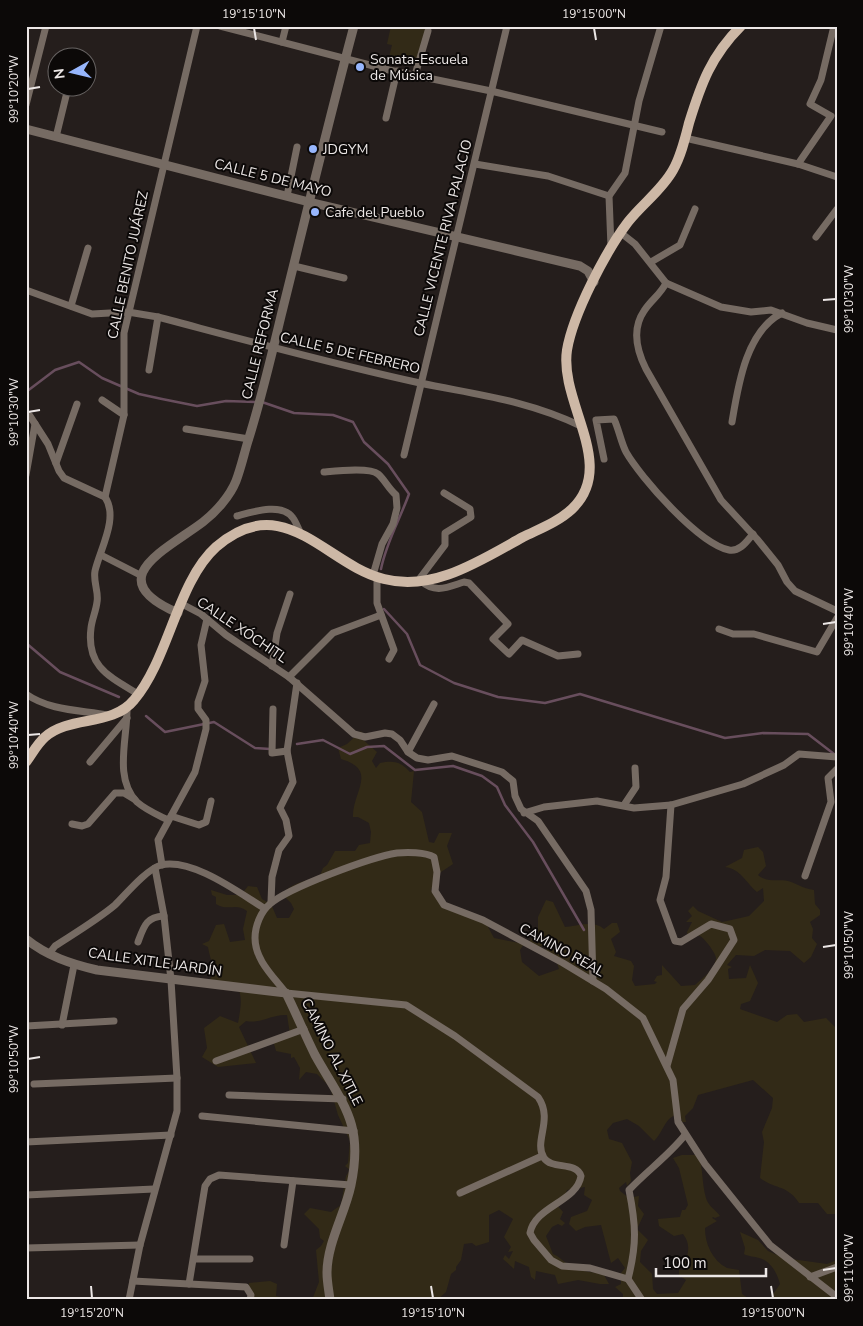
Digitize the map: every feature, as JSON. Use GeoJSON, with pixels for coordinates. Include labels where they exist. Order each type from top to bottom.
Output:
{"type":"FeatureCollection","features":[{"type":"Feature","properties":{"kind":"main road"},"geometry":{"type":"LineString","coordinates":[[26,762],[43,739],[56,729],[127,712],[138,694],[180,609],[199,566],[215,548],[230,537],[246,530],[263,527],[300,532],[375,576],[397,581],[419,582],[460,570],[557,520],[573,508],[584,492],[590,474],[589,456],[570,395],[566,359],[574,325],[594,282],[621,232],[668,177],[678,160],[708,68],[724,45],[741,26]]}},
{"type":"Feature","properties":{"kind":"street"},"geometry":{"type":"LineString","coordinates":[[26,105],[46,26]]}},
{"type":"Feature","properties":{"kind":"street","name":"CALLE BENITO JUÁREZ"},"geometry":{"type":"LineString","coordinates":[[138,694],[112,679],[94,660],[90,645],[91,629],[98,601],[95,572],[109,520],[110,504],[105,497],[124,415],[124,332],[197,26]]}},
{"type":"Feature","properties":{"kind":"street"},"geometry":{"type":"LineString","coordinates":[[220,26],[397,72],[490,91],[662,132]]}},
{"type":"Feature","properties":{"kind":"street"},"geometry":{"type":"LineString","coordinates":[[282,42],[286,26]]}},
{"type":"Feature","properties":{"kind":"street","name":"CALLE REFORMA"},"geometry":{"type":"LineString","coordinates":[[142,576],[150,560],[204,521],[222,502],[236,482],[258,410],[354,26]]}},
{"type":"Feature","properties":{"kind":"street","name":"CALLE VICENTE RIVA PALACIO"},"geometry":{"type":"LineString","coordinates":[[404,455],[420,382],[458,238],[490,91],[507,26]]}},
{"type":"Feature","properties":{"kind":"street"},"geometry":{"type":"LineString","coordinates":[[612,249],[609,196],[625,173],[643,84],[661,26]]}},
{"type":"Feature","properties":{"kind":"street"},"geometry":{"type":"LineString","coordinates":[[798,164],[831,116],[810,104],[821,80],[834,26]]}},
{"type":"Feature","properties":{"kind":"street"},"geometry":{"type":"LineString","coordinates":[[415,75],[428,31]]}},
{"type":"Feature","properties":{"kind":"street"},"geometry":{"type":"LineString","coordinates":[[386,118],[397,72]]}},
{"type":"Feature","properties":{"kind":"street"},"geometry":{"type":"LineString","coordinates":[[56,137],[66,98]]}},
{"type":"Feature","properties":{"kind":"street","name":"CALLE 5 DE MAYO"},"geometry":{"type":"LineString","coordinates":[[26,128],[309,202],[580,266],[588,271],[594,282]]}},
{"type":"Feature","properties":{"kind":"street"},"geometry":{"type":"LineString","coordinates":[[685,138],[798,164],[837,177]]}},
{"type":"Feature","properties":{"kind":"street"},"geometry":{"type":"LineString","coordinates":[[287,196],[297,147]]}},
{"type":"Feature","properties":{"kind":"street"},"geometry":{"type":"LineString","coordinates":[[475,164],[548,176],[609,196]]}},
{"type":"Feature","properties":{"kind":"street"},"geometry":{"type":"LineString","coordinates":[[651,262],[680,245],[695,209]]}},
{"type":"Feature","properties":{"kind":"street"},"geometry":{"type":"LineString","coordinates":[[816,237],[837,209]]}},
{"type":"Feature","properties":{"kind":"street"},"geometry":{"type":"LineString","coordinates":[[621,232],[651,262],[666,283],[721,307],[738,311],[771,310],[808,323],[837,330]]}},
{"type":"Feature","properties":{"kind":"street"},"geometry":{"type":"LineString","coordinates":[[71,306],[88,248]]}},
{"type":"Feature","properties":{"kind":"street"},"geometry":{"type":"LineString","coordinates":[[294,266],[344,278]]}},
{"type":"Feature","properties":{"kind":"street"},"geometry":{"type":"LineString","coordinates":[[666,283],[661,293],[643,311],[637,328],[636,349],[721,500],[753,534],[778,565],[794,591],[837,611]]}},
{"type":"Feature","properties":{"kind":"street","name":"CALLE 5 DE FEBRERO"},"geometry":{"type":"LineString","coordinates":[[26,290],[98,315],[128,312],[158,317],[420,382],[490,396],[547,410],[581,426]]}},
{"type":"Feature","properties":{"kind":"street"},"geometry":{"type":"LineString","coordinates":[[732,422],[744,362],[770,319],[782,313]]}},
{"type":"Feature","properties":{"kind":"street"},"geometry":{"type":"LineString","coordinates":[[149,370],[158,317]]}},
{"type":"Feature","properties":{"kind":"street"},"geometry":{"type":"LineString","coordinates":[[102,400],[124,415]]}},
{"type":"Feature","properties":{"kind":"street"},"geometry":{"type":"LineString","coordinates":[[56,463],[77,404]]}},
{"type":"Feature","properties":{"kind":"street"},"geometry":{"type":"LineString","coordinates":[[26,414],[30,416],[48,444],[64,478],[105,497]]}},
{"type":"Feature","properties":{"kind":"street"},"geometry":{"type":"LineString","coordinates":[[604,459],[596,420],[615,420],[626,451],[642,476],[661,498],[707,539],[729,550],[741,548],[753,534]]}},
{"type":"Feature","properties":{"kind":"street"},"geometry":{"type":"LineString","coordinates":[[26,475],[35,424]]}},
{"type":"Feature","properties":{"kind":"street"},"geometry":{"type":"LineString","coordinates":[[186,428],[249,439]]}},
{"type":"Feature","properties":{"kind":"street"},"geometry":{"type":"LineString","coordinates":[[324,472],[372,471],[380,476],[387,487],[396,494],[397,508],[393,524],[382,544],[375,576],[376,598],[393,645],[393,654],[389,659]]}},
{"type":"Feature","properties":{"kind":"street"},"geometry":{"type":"LineString","coordinates":[[444,493],[470,509],[471,517],[444,533],[445,544],[419,582],[428,588],[435,589],[464,582],[468,583],[508,624],[493,639],[509,654],[522,640],[558,656],[578,654]]}},
{"type":"Feature","properties":{"kind":"street"},"geometry":{"type":"LineString","coordinates":[[237,516],[261,510],[283,510],[293,517],[300,532]]}},
{"type":"Feature","properties":{"kind":"street"},"geometry":{"type":"LineString","coordinates":[[101,554],[142,576],[142,587],[153,601],[180,609]]}},
{"type":"Feature","properties":{"kind":"street"},"geometry":{"type":"LineString","coordinates":[[272,666],[277,633],[290,594]]}},
{"type":"Feature","properties":{"kind":"street","name":"CALLE XÓCHITL"},"geometry":{"type":"LineString","coordinates":[[180,609],[207,619],[226,635],[298,683],[341,725],[354,734],[365,736],[384,733],[392,734],[400,740],[408,752],[417,758],[428,760],[452,756],[502,772],[513,781],[515,796],[524,813]]}},
{"type":"Feature","properties":{"kind":"street","name":"CALLE XÓCHITL"},"geometry":{"type":"LineString","coordinates":[[288,677],[333,633],[381,615]]}},
{"type":"Feature","properties":{"kind":"street"},"geometry":{"type":"LineString","coordinates":[[719,628],[733,634],[754,634],[817,652],[837,618]]}},
{"type":"Feature","properties":{"kind":"street"},"geometry":{"type":"LineString","coordinates":[[162,865],[158,840],[195,772],[206,722],[199,712],[198,702],[205,681],[201,645],[207,619]]}},
{"type":"Feature","properties":{"kind":"street"},"geometry":{"type":"LineString","coordinates":[[271,902],[272,878],[279,850],[289,836],[286,820],[280,808],[283,798],[293,782],[287,751],[298,683]]}},
{"type":"Feature","properties":{"kind":"street"},"geometry":{"type":"LineString","coordinates":[[26,694],[34,700],[60,708],[111,715]]}},
{"type":"Feature","properties":{"kind":"street"},"geometry":{"type":"LineString","coordinates":[[408,752],[434,704]]}},
{"type":"Feature","properties":{"kind":"street"},"geometry":{"type":"LineString","coordinates":[[272,709],[272,752],[287,751]]}},
{"type":"Feature","properties":{"kind":"street"},"geometry":{"type":"LineString","coordinates":[[90,762],[127,712]]}},
{"type":"Feature","properties":{"kind":"street"},"geometry":{"type":"LineString","coordinates":[[127,712],[122,770],[135,799]]}},
{"type":"Feature","properties":{"kind":"street"},"geometry":{"type":"LineString","coordinates":[[524,813],[544,807],[597,801],[634,808],[671,806],[743,784],[784,765],[799,754],[835,757]]}},
{"type":"Feature","properties":{"kind":"street"},"geometry":{"type":"LineString","coordinates":[[624,805],[636,787],[635,768]]}},
{"type":"Feature","properties":{"kind":"street"},"geometry":{"type":"LineString","coordinates":[[805,876],[831,802],[828,778],[837,769]]}},
{"type":"Feature","properties":{"kind":"street"},"geometry":{"type":"LineString","coordinates":[[72,824],[82,826],[88,824],[115,793],[124,793],[135,799],[142,806],[170,818],[199,826],[206,822],[211,801]]}},
{"type":"Feature","properties":{"kind":"street"},"geometry":{"type":"LineString","coordinates":[[667,1066],[683,1009],[708,980],[734,940],[730,929],[711,924],[681,942],[675,941],[660,900],[666,877],[671,806]]}},
{"type":"Feature","properties":{"kind":"street"},"geometry":{"type":"LineString","coordinates":[[524,813],[538,821],[586,891],[591,910],[593,982]]}},
{"type":"Feature","properties":{"kind":"street","name":"CAMINO REAL"},"geometry":{"type":"LineString","coordinates":[[264,908],[291,891],[360,863],[397,853],[428,854],[434,857],[437,864],[435,890],[444,905],[483,920],[593,982],[628,1004],[643,1018],[673,1080],[678,1122],[728,1196],[770,1245],[837,1297]]}},
{"type":"Feature","properties":{"kind":"street"},"geometry":{"type":"LineString","coordinates":[[49,954],[55,946],[114,905],[154,868],[162,865],[182,867],[210,874],[264,908],[255,936],[256,951],[261,961],[286,993],[406,1005],[419,1012],[538,1097],[544,1106],[546,1115],[541,1147],[542,1156],[547,1161],[576,1168],[581,1176],[572,1191],[536,1218],[530,1233],[551,1260],[562,1266],[590,1268],[628,1279],[642,1300]]}},
{"type":"Feature","properties":{"kind":"street"},"geometry":{"type":"LineString","coordinates":[[129,1300],[154,1189],[177,1111],[178,1078],[164,916],[154,868]]}},
{"type":"Feature","properties":{"kind":"street"},"geometry":{"type":"LineString","coordinates":[[138,942],[145,922],[153,916],[164,916]]}},
{"type":"Feature","properties":{"kind":"street","name":"CALLE XITLE JARDÍN"},"geometry":{"type":"LineString","coordinates":[[28,944],[74,964],[97,970],[286,993]]}},
{"type":"Feature","properties":{"kind":"street"},"geometry":{"type":"LineString","coordinates":[[62,1025],[74,964]]}},
{"type":"Feature","properties":{"kind":"street","name":"CAMINO AL XITLE"},"geometry":{"type":"LineString","coordinates":[[286,993],[325,1072],[342,1098],[354,1131],[356,1150],[351,1185],[331,1249],[327,1272],[330,1300]]}},
{"type":"Feature","properties":{"kind":"street"},"geometry":{"type":"LineString","coordinates":[[26,1026],[114,1021]]}},
{"type":"Feature","properties":{"kind":"street"},"geometry":{"type":"LineString","coordinates":[[216,1061],[304,1029]]}},
{"type":"Feature","properties":{"kind":"street"},"geometry":{"type":"LineString","coordinates":[[34,1084],[178,1078]]}},
{"type":"Feature","properties":{"kind":"street"},"geometry":{"type":"LineString","coordinates":[[229,1095],[342,1098]]}},
{"type":"Feature","properties":{"kind":"street"},"geometry":{"type":"LineString","coordinates":[[202,1116],[354,1131]]}},
{"type":"Feature","properties":{"kind":"street"},"geometry":{"type":"LineString","coordinates":[[628,1279],[636,1251],[635,1222],[630,1190],[650,1167],[671,1152],[685,1134]]}},
{"type":"Feature","properties":{"kind":"street"},"geometry":{"type":"LineString","coordinates":[[26,1142],[171,1135]]}},
{"type":"Feature","properties":{"kind":"street"},"geometry":{"type":"LineString","coordinates":[[460,1193],[542,1156]]}},
{"type":"Feature","properties":{"kind":"street"},"geometry":{"type":"LineString","coordinates":[[189,1284],[205,1186],[210,1178],[219,1175],[351,1185]]}},
{"type":"Feature","properties":{"kind":"street"},"geometry":{"type":"LineString","coordinates":[[284,1245],[293,1181]]}},
{"type":"Feature","properties":{"kind":"street"},"geometry":{"type":"LineString","coordinates":[[26,1195],[154,1189]]}},
{"type":"Feature","properties":{"kind":"street"},"geometry":{"type":"LineString","coordinates":[[26,1248],[140,1245]]}},
{"type":"Feature","properties":{"kind":"street"},"geometry":{"type":"LineString","coordinates":[[194,1259],[250,1259]]}},
{"type":"Feature","properties":{"kind":"street"},"geometry":{"type":"LineString","coordinates":[[810,1277],[837,1267]]}},
{"type":"Feature","properties":{"kind":"street"},"geometry":{"type":"LineString","coordinates":[[133,1281],[246,1287],[251,1295],[250,1300]]}},
{"type":"Feature","properties":{"kind":"shaded area"},"geometry":{"type":"Polygon","coordinates":[[[391,26],[428,27],[418,64],[389,57],[392,45],[387,44],[391,26]]]}},
{"type":"Feature","properties":{"kind":"shaded area"},"geometry":{"type":"Polygon","coordinates":[[[361,731],[364,735],[361,738],[377,752],[372,761],[376,768],[380,763],[393,762],[400,764],[410,772],[414,771],[411,802],[422,812],[429,842],[434,843],[439,833],[452,833],[447,846],[453,864],[438,874],[431,890],[440,902],[487,925],[494,938],[524,944],[520,950],[522,962],[539,976],[559,969],[557,963],[545,950],[548,947],[526,945],[538,931],[538,917],[546,900],[553,902],[565,927],[591,924],[604,929],[612,923],[617,923],[620,932],[611,939],[616,952],[614,956],[631,961],[634,966],[632,980],[635,986],[655,984],[657,982],[654,981],[657,976],[662,975],[662,965],[681,986],[695,985],[711,970],[716,959],[702,937],[688,937],[687,932],[692,922],[686,922],[692,916],[688,911],[693,906],[698,911],[722,922],[749,916],[764,901],[763,888],[757,892],[739,873],[725,867],[742,858],[744,850],[758,847],[763,852],[766,866],[758,875],[761,877],[769,880],[788,881],[814,890],[815,904],[820,910],[820,915],[810,922],[813,929],[812,938],[817,944],[811,957],[804,963],[790,951],[765,950],[754,956],[736,955],[727,965],[732,967],[728,969],[729,979],[746,978],[750,965],[758,983],[750,1001],[741,1004],[740,1009],[777,1022],[787,1015],[797,1014],[804,1022],[826,1018],[837,1029],[837,1214],[827,1214],[818,1203],[799,1203],[786,1190],[760,1178],[764,1142],[762,1132],[772,1108],[773,1098],[753,1080],[698,1095],[693,1108],[685,1116],[686,1122],[682,1122],[680,1114],[675,1115],[667,1121],[654,1141],[639,1126],[627,1119],[613,1123],[607,1130],[609,1139],[622,1143],[632,1162],[631,1181],[627,1186],[626,1182],[619,1188],[629,1198],[639,1196],[638,1206],[644,1214],[637,1229],[648,1240],[641,1251],[640,1262],[652,1274],[653,1289],[657,1294],[678,1293],[686,1280],[679,1275],[679,1270],[684,1270],[688,1243],[683,1234],[674,1236],[659,1226],[658,1219],[680,1217],[682,1210],[685,1210],[688,1205],[679,1168],[673,1158],[682,1155],[699,1155],[706,1198],[720,1216],[713,1217],[717,1221],[705,1228],[708,1246],[713,1256],[722,1265],[739,1270],[742,1294],[751,1300],[623,1300],[623,1294],[615,1287],[621,1284],[621,1273],[625,1268],[618,1258],[611,1263],[601,1225],[585,1227],[576,1231],[569,1224],[571,1217],[587,1211],[592,1200],[584,1195],[585,1187],[567,1190],[565,1196],[557,1205],[563,1212],[560,1219],[565,1223],[562,1226],[558,1224],[552,1227],[546,1236],[553,1254],[577,1269],[603,1273],[609,1284],[578,1280],[558,1284],[555,1275],[536,1271],[535,1280],[531,1277],[529,1267],[515,1261],[514,1269],[503,1259],[505,1255],[509,1259],[513,1251],[508,1252],[511,1247],[504,1237],[513,1219],[499,1210],[489,1215],[489,1242],[476,1246],[472,1243],[464,1244],[461,1260],[456,1270],[451,1274],[446,1292],[437,1300],[312,1300],[319,1282],[316,1250],[324,1241],[320,1238],[319,1229],[304,1214],[310,1208],[331,1212],[341,1205],[346,1176],[350,1170],[345,1166],[348,1163],[350,1141],[338,1115],[330,1087],[317,1074],[306,1072],[299,1080],[300,1068],[294,1057],[291,1058],[291,1054],[276,1051],[273,1040],[290,1034],[287,1015],[251,1022],[246,1021],[239,1027],[256,1063],[218,1067],[202,1057],[207,1048],[204,1028],[220,1016],[238,1023],[241,1003],[238,989],[234,985],[220,982],[208,983],[211,979],[212,965],[208,947],[202,944],[209,941],[216,925],[224,924],[230,942],[245,940],[243,929],[247,911],[239,907],[225,907],[216,904],[216,897],[212,895],[211,890],[227,895],[241,895],[248,886],[257,887],[262,899],[271,904],[277,918],[289,918],[294,909],[282,894],[286,890],[299,883],[319,878],[323,868],[327,865],[335,851],[355,851],[359,845],[370,843],[371,832],[369,823],[358,817],[353,817],[361,783],[359,769],[341,759],[338,748],[347,744],[361,731]]]}},
{"type":"Feature","properties":{"kind":"shaded area"},"geometry":{"type":"Polygon","coordinates":[[[740,1232],[758,1240],[768,1251],[784,1258],[827,1264],[837,1260],[837,1300],[751,1300],[770,1299],[780,1284],[771,1265],[764,1260],[744,1254],[745,1248],[740,1232]]]}},
{"type":"Feature","properties":{"kind":"shaded area"},"geometry":{"type":"Polygon","coordinates":[[[270,1281],[277,1284],[276,1296],[294,1300],[248,1300],[249,1283],[270,1281]]]}},
{"type":"Feature","properties":{"kind":"waterway"},"geometry":{"type":"LineString","coordinates":[[26,392],[55,370],[79,362],[102,378],[139,394],[197,406],[226,401],[257,402]]}},
{"type":"Feature","properties":{"kind":"waterway"},"geometry":{"type":"LineString","coordinates":[[262,402],[294,413],[333,415],[353,422],[364,442],[388,464],[409,494],[390,540],[381,569]]}},
{"type":"Feature","properties":{"kind":"waterway"},"geometry":{"type":"LineString","coordinates":[[384,609],[407,634],[420,665],[454,683],[498,697],[545,703],[580,694],[725,738],[763,733],[808,734],[834,754]]}},
{"type":"Feature","properties":{"kind":"waterway"},"geometry":{"type":"LineString","coordinates":[[26,643],[60,672],[119,697]]}},
{"type":"Feature","properties":{"kind":"waterway"},"geometry":{"type":"LineString","coordinates":[[146,716],[165,732],[214,722],[255,748],[270,749]]}},
{"type":"Feature","properties":{"kind":"waterway"},"geometry":{"type":"LineString","coordinates":[[297,744],[323,740],[350,754],[367,747],[384,746],[415,770],[453,766],[482,776],[497,787],[505,805],[533,842],[584,930]]}},
{"type":"Feature","properties":{"kind":"place","name":"Sonata-Escuela de Música"},"geometry":{"type":"Point","coordinates":[360,67]}},
{"type":"Feature","properties":{"kind":"place","name":"JDGYM"},"geometry":{"type":"Point","coordinates":[313,149]}},
{"type":"Feature","properties":{"kind":"place","name":"Cafe del Pueblo"},"geometry":{"type":"Point","coordinates":[315,212]}}]}
